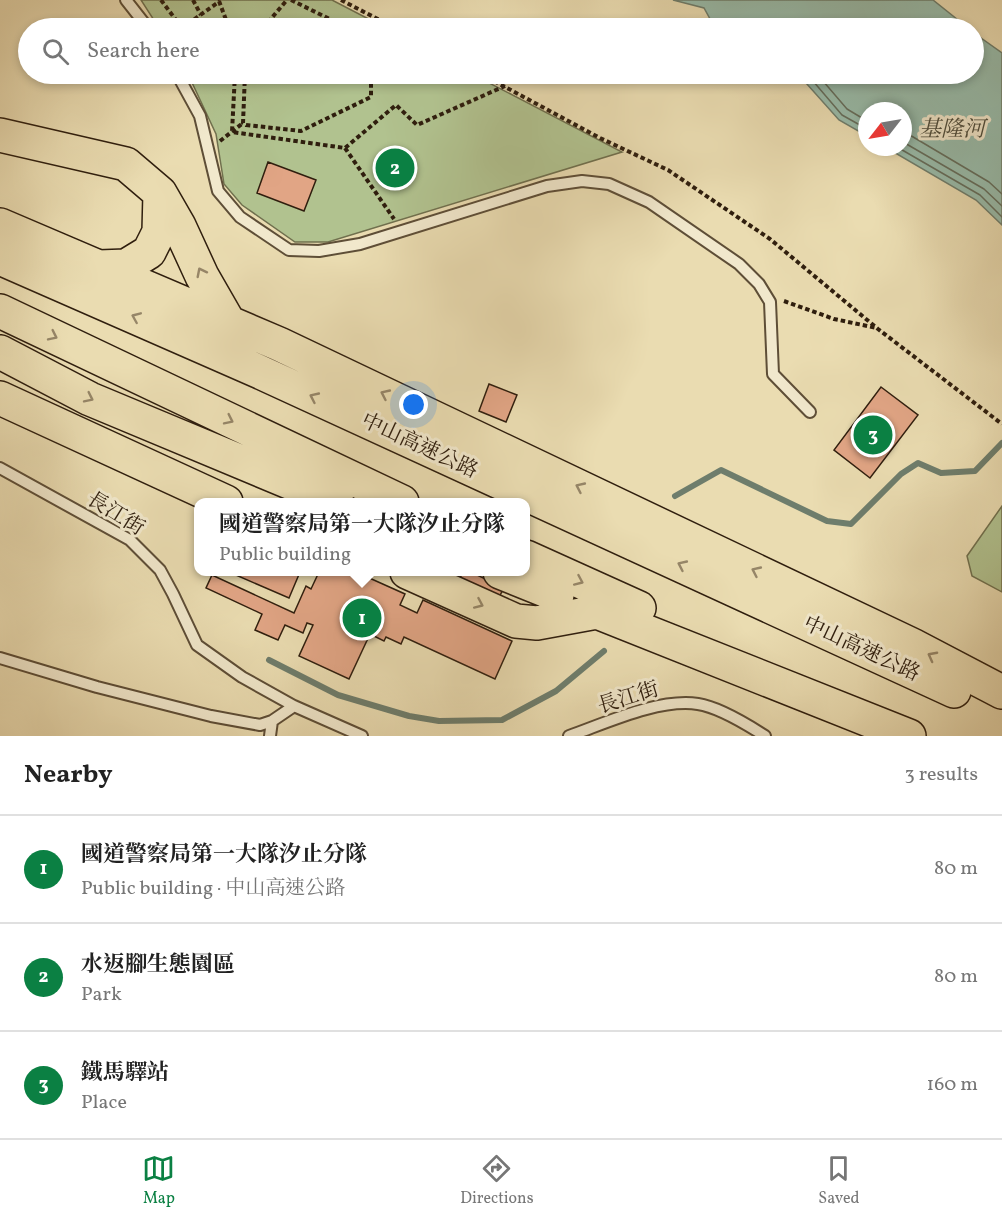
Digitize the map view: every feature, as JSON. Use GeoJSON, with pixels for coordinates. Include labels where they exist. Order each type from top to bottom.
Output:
{"type":"FeatureCollection","features":[{"type":"Feature","properties":{"kind":"highway"},"geometry":{"type":"LineString","coordinates":[[0,135],[126,164],[160,193],[202,276],[229,322]]}},
{"type":"Feature","properties":{"kind":"highway"},"geometry":{"type":"LineString","coordinates":[[99,267],[126,266],[150,252],[159,232],[160,193]]}},
{"type":"Feature","properties":{"kind":"highway"},"geometry":{"type":"LineString","coordinates":[[0,225],[300,354],[912,645],[1002,693]]}},
{"type":"Feature","properties":{"kind":"highway","name":"中山高速公路"},"geometry":{"type":"LineString","coordinates":[[0,258],[270,377],[1002,713]]}},
{"type":"Feature","properties":{"kind":"highway"},"geometry":{"type":"LineString","coordinates":[[0,310],[394,498]]}},
{"type":"Feature","properties":{"kind":"highway"},"geometry":{"type":"LineString","coordinates":[[0,352],[90,399],[326,498]]}},
{"type":"Feature","properties":{"kind":"highway"},"geometry":{"type":"LineString","coordinates":[[0,398],[217,498]]}},
{"type":"Feature","properties":{"kind":"highway"},"geometry":{"type":"LineString","coordinates":[[530,559],[929,736]]}},
{"type":"Feature","properties":{"kind":"highway"},"geometry":{"type":"LineString","coordinates":[[416,576],[516,621],[537,623],[597,612]]}},
{"type":"Feature","properties":{"kind":"highway"},"geometry":{"type":"LineString","coordinates":[[510,576],[909,736]]}},
{"type":"Feature","properties":{"kind":"lane"},"geometry":{"type":"LineString","coordinates":[[126,0],[140,18]]}},
{"type":"Feature","properties":{"kind":"lane"},"geometry":{"type":"LineString","coordinates":[[182,84],[200,116],[218,190],[240,217],[289,250],[319,251],[360,244],[547,186],[582,181],[609,184],[649,202],[739,264],[759,284],[770,302],[773,374],[810,412]]}},
{"type":"Feature","properties":{"kind":"lane","name":"長江街"},"geometry":{"type":"LineString","coordinates":[[0,468],[130,540],[160,570],[197,645],[242,677],[294,706],[362,736]]}},
{"type":"Feature","properties":{"kind":"lane"},"geometry":{"type":"LineString","coordinates":[[0,658],[97,687],[211,716],[260,725],[272,721],[294,706]]}},
{"type":"Feature","properties":{"kind":"lane","name":"長江街"},"geometry":{"type":"LineString","coordinates":[[568,736],[658,706],[682,702],[701,704],[744,723],[765,736]]}},
{"type":"Feature","properties":{"kind":"lane"},"geometry":{"type":"LineString","coordinates":[[270,736],[272,721]]}},
{"type":"Feature","properties":{"kind":"path"},"geometry":{"type":"LineString","coordinates":[[161,0],[174,18]]}},
{"type":"Feature","properties":{"kind":"path"},"geometry":{"type":"LineString","coordinates":[[193,0],[201,15]]}},
{"type":"Feature","properties":{"kind":"path"},"geometry":{"type":"LineString","coordinates":[[272,18],[289,0],[327,18]]}},
{"type":"Feature","properties":{"kind":"path"},"geometry":{"type":"LineString","coordinates":[[341,0],[376,18]]}},
{"type":"Feature","properties":{"kind":"path"},"geometry":{"type":"LineString","coordinates":[[197,18],[219,1],[226,18]]}},
{"type":"Feature","properties":{"kind":"path"},"geometry":{"type":"LineString","coordinates":[[232,132],[234,84]]}},
{"type":"Feature","properties":{"kind":"path"},"geometry":{"type":"LineString","coordinates":[[208,150],[243,123],[245,84]]}},
{"type":"Feature","properties":{"kind":"path"},"geometry":{"type":"LineString","coordinates":[[243,123],[246,126],[301,131],[371,97],[371,84]]}},
{"type":"Feature","properties":{"kind":"path"},"geometry":{"type":"LineString","coordinates":[[502,84],[600,138],[668,170],[770,239],[878,329],[1002,424]]}},
{"type":"Feature","properties":{"kind":"path"},"geometry":{"type":"LineString","coordinates":[[345,148],[396,105],[417,125],[506,86]]}},
{"type":"Feature","properties":{"kind":"path"},"geometry":{"type":"LineString","coordinates":[[232,132],[345,148],[402,231]]}},
{"type":"Feature","properties":{"kind":"path"},"geometry":{"type":"LineString","coordinates":[[767,298],[792,303],[834,319],[878,329]]}},
{"type":"Feature","properties":{"kind":"green space"},"geometry":{"type":"Polygon","coordinates":[[[141,0],[332,0],[367,18],[153,18],[141,0]]]}},
{"type":"Feature","properties":{"kind":"green space"},"geometry":{"type":"Polygon","coordinates":[[[193,84],[491,84],[622,152],[328,242],[295,242],[242,205],[224,184],[216,134],[193,84]]]}},
{"type":"Feature","properties":{"kind":"green space"},"geometry":{"type":"Polygon","coordinates":[[[1002,506],[1002,592],[972,576],[967,556],[1002,506]]]}},
{"type":"Feature","properties":{"kind":"water"},"geometry":{"type":"Polygon","coordinates":[[[673,0],[933,0],[956,18],[710,18],[704,8],[673,0]]]}},
{"type":"Feature","properties":{"kind":"water","name":"基隆河"},"geometry":{"type":"Polygon","coordinates":[[[984,40],[1002,53],[1002,225],[976,200],[900,156],[912,156],[912,102],[858,102],[858,131],[839,120],[807,84],[984,84],[984,40]]]}},
{"type":"Feature","properties":{"kind":"building"},"geometry":{"type":"Polygon","coordinates":[[[268,162],[316,180],[304,211],[257,193],[268,162]]]}},
{"type":"Feature","properties":{"kind":"building"},"geometry":{"type":"Polygon","coordinates":[[[489,384],[517,395],[506,422],[479,411],[489,384]]]}},
{"type":"Feature","properties":{"kind":"building"},"geometry":{"type":"Polygon","coordinates":[[[881,387],[918,415],[870,478],[834,450],[881,387]]]}},
{"type":"Feature","properties":{"kind":"building"},"geometry":{"type":"Polygon","coordinates":[[[212,576],[214,576],[294,613],[306,586],[311,589],[317,576],[365,576],[405,594],[400,605],[417,613],[423,600],[512,641],[495,679],[404,637],[401,644],[386,637],[384,641],[370,634],[349,679],[299,656],[313,625],[307,623],[303,633],[285,625],[278,640],[255,630],[262,614],[206,588],[212,576]]]}},
{"type":"Feature","properties":{"kind":"building"},"geometry":{"type":"Polygon","coordinates":[[[238,576],[298,576],[289,598],[238,576]]]}},
{"type":"Feature","properties":{"kind":"building"},"geometry":{"type":"Polygon","coordinates":[[[461,576],[479,576],[504,588],[495,604],[457,584],[461,576]]]}},
{"type":"Feature","properties":{"kind":"waterway"},"geometry":{"type":"LineString","coordinates":[[675,496],[721,470],[827,521],[851,524],[901,474],[918,463],[941,473],[975,471],[1002,443]]}},
{"type":"Feature","properties":{"kind":"waterway"},"geometry":{"type":"LineString","coordinates":[[269,660],[338,695],[409,716],[439,721],[502,720],[556,691],[604,651]]}},
{"type":"Feature","properties":{"kind":"place","name":"水返腳生態園區"},"geometry":{"type":"Point","coordinates":[395,168]}},
{"type":"Feature","properties":{"kind":"place","name":"鐵馬驛站"},"geometry":{"type":"Point","coordinates":[873,435]}},
{"type":"Feature","properties":{"kind":"place","name":"國道警察局第一大隊汐止分隊"},"geometry":{"type":"Point","coordinates":[362,618]}}]}
